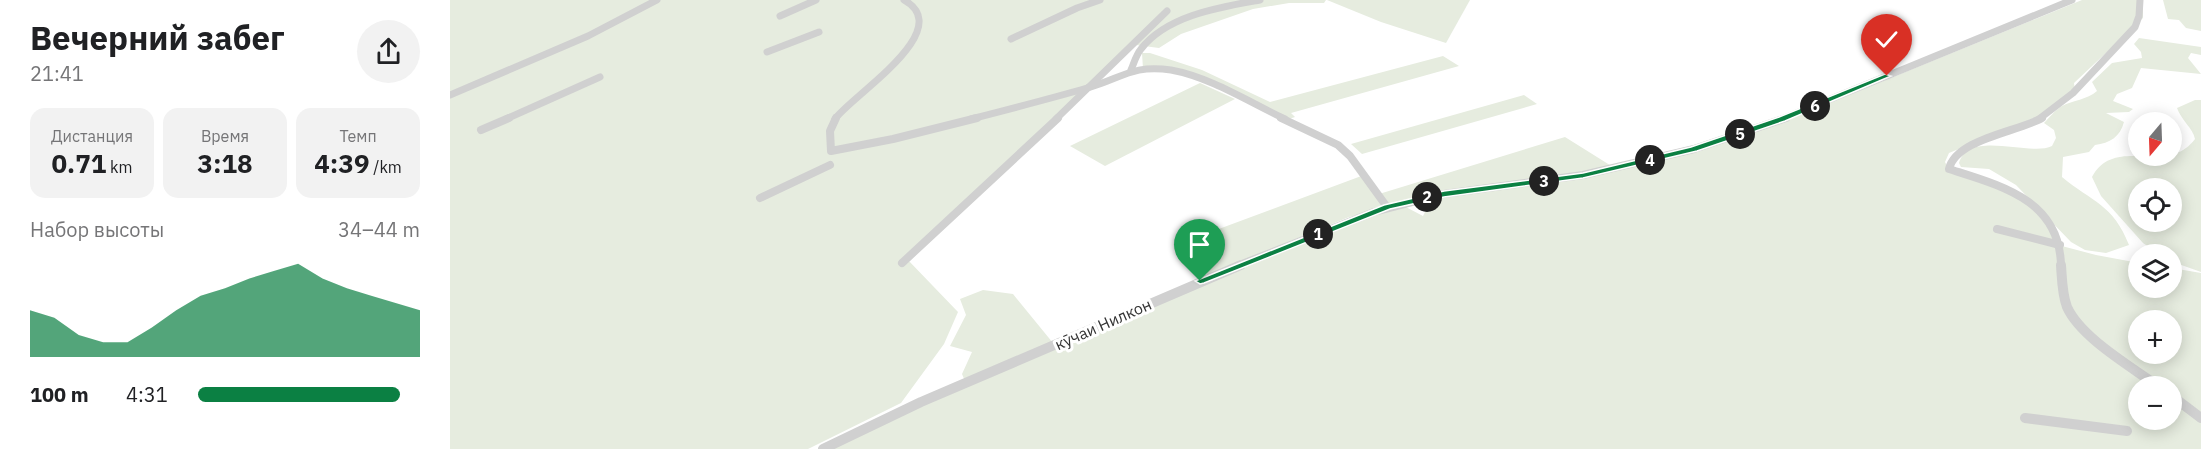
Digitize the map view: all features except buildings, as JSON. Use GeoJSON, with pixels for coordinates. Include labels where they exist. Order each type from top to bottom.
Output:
{"type":"FeatureCollection","features":[{"type":"Feature","properties":{"kind":"street"},"geometry":{"type":"LineString","coordinates":[[450,95],[588,36],[657,0]]}},
{"type":"Feature","properties":{"kind":"street"},"geometry":{"type":"LineString","coordinates":[[780,16],[816,0]]}},
{"type":"Feature","properties":{"kind":"street"},"geometry":{"type":"LineString","coordinates":[[904,0],[913,5],[919,15],[917,33],[880,79],[837,117],[831,128],[831,151],[893,139],[1088,88],[1131,70],[1157,68],[1195,76],[1316,133],[1348,153],[1387,207]]}},
{"type":"Feature","properties":{"kind":"street"},"geometry":{"type":"LineString","coordinates":[[1011,39],[1100,0]]}},
{"type":"Feature","properties":{"kind":"street"},"geometry":{"type":"LineString","coordinates":[[1131,70],[1140,50],[1162,31],[1203,13],[1260,0]]}},
{"type":"Feature","properties":{"kind":"street","name":"кӯчаи Нилкон"},"geometry":{"type":"LineString","coordinates":[[823,449],[921,402],[1200,281],[1387,207],[1444,194],[1583,175],[1694,149],[1782,119],[2072,0]]}},
{"type":"Feature","properties":{"kind":"street"},"geometry":{"type":"LineString","coordinates":[[2140,0],[2139,16],[2135,27],[2076,89],[2037,120],[2016,131],[1967,147],[1949,162],[1949,169],[2005,189],[2030,203],[2051,222],[2060,245],[2062,286],[2072,316],[2107,348],[2144,376]]}},
{"type":"Feature","properties":{"kind":"street"},"geometry":{"type":"LineString","coordinates":[[902,263],[1006,168],[1167,11]]}},
{"type":"Feature","properties":{"kind":"street"},"geometry":{"type":"LineString","coordinates":[[767,52],[819,32]]}},
{"type":"Feature","properties":{"kind":"street"},"geometry":{"type":"LineString","coordinates":[[481,130],[600,77]]}},
{"type":"Feature","properties":{"kind":"street"},"geometry":{"type":"LineString","coordinates":[[760,198],[830,165]]}},
{"type":"Feature","properties":{"kind":"street"},"geometry":{"type":"LineString","coordinates":[[1997,229],[2060,245]]}},
{"type":"Feature","properties":{"kind":"street"},"geometry":{"type":"LineString","coordinates":[[2182,404],[2201,418]]}},
{"type":"Feature","properties":{"kind":"street"},"geometry":{"type":"LineString","coordinates":[[2025,418],[2127,431]]}},
{"type":"Feature","properties":{"kind":"shaded area"},"geometry":{"type":"Polygon","coordinates":[[[450,0],[1326,0],[1324,3],[1289,3],[1253,9],[1181,34],[1159,48],[1136,45],[907,259],[958,312],[944,344],[901,403],[808,449],[450,449],[450,0]]]}},
{"type":"Feature","properties":{"kind":"shaded area"},"geometry":{"type":"Polygon","coordinates":[[[1327,0],[1470,0],[1446,43],[1381,22],[1327,0]]]}},
{"type":"Feature","properties":{"kind":"shaded area"},"geometry":{"type":"Polygon","coordinates":[[[2082,0],[2143,0],[2143,18],[2074,83],[2075,91],[2044,114],[1949,153],[1945,162],[1949,170],[2005,188],[2046,218],[2058,245],[2128,261],[2128,298],[2182,298],[2182,270],[2201,273],[2201,449],[830,449],[1042,353],[1400,204],[1423,216],[1431,200],[1583,177],[1805,113],[2082,0]]]}},
{"type":"Feature","properties":{"kind":"shaded area"},"geometry":{"type":"Polygon","coordinates":[[[2163,0],[2201,0],[2201,31],[2186,28],[2179,20],[2168,19],[2163,0]]]}},
{"type":"Feature","properties":{"kind":"shaded area"},"geometry":{"type":"Polygon","coordinates":[[[2139,38],[2201,47],[2201,55],[2191,53],[2188,58],[2201,74],[2141,68],[2132,88],[2117,94],[2113,101],[2133,109],[2129,112],[2106,113],[2124,122],[2120,132],[2110,141],[2095,145],[2089,152],[2063,157],[2062,177],[2109,212],[2123,231],[2128,245],[2106,253],[2085,250],[2071,242],[2016,185],[1989,169],[1961,167],[1959,163],[1965,153],[1975,148],[2001,146],[2030,149],[2052,146],[2056,138],[2054,130],[2044,123],[2062,106],[2097,91],[2092,82],[2112,63],[2142,58],[2141,52],[2134,44],[2139,38]]]}},
{"type":"Feature","properties":{"kind":"shaded area"},"geometry":{"type":"Polygon","coordinates":[[[1142,53],[1150,53],[1202,70],[1270,102],[1443,56],[1459,66],[1291,113],[1295,117],[1289,119],[1197,75],[1143,69],[1142,53]]]}},
{"type":"Feature","properties":{"kind":"shaded area"},"geometry":{"type":"Polygon","coordinates":[[[1200,83],[1235,99],[1105,166],[1070,146],[1200,83]]]}},
{"type":"Feature","properties":{"kind":"shaded area"},"geometry":{"type":"Polygon","coordinates":[[[1524,95],[1537,104],[1362,154],[1351,144],[1524,95]]]}},
{"type":"Feature","properties":{"kind":"shaded area"},"geometry":{"type":"Polygon","coordinates":[[[2195,100],[2201,100],[2201,272],[2182,265],[2182,244],[2144,244],[2133,232],[2182,232],[2182,178],[2128,178],[2128,226],[2101,196],[2092,177],[2102,165],[2114,158],[2127,156],[2128,166],[2182,166],[2182,150],[2195,139],[2182,117],[2182,112],[2179,112],[2177,108],[2195,100]]]}},
{"type":"Feature","properties":{"kind":"shaded area"},"geometry":{"type":"Polygon","coordinates":[[[1565,137],[1613,167],[1480,188],[1349,217],[1208,275],[1181,243],[1364,175],[1379,194],[1565,137]]]}},
{"type":"Feature","properties":{"kind":"shaded area"},"geometry":{"type":"Polygon","coordinates":[[[983,290],[1013,294],[1053,343],[965,381],[962,374],[972,352],[950,346],[966,315],[960,299],[983,290]]]}},
{"type":"Feature","properties":{"kind":"route"},"geometry":{"type":"LineString","coordinates":[[1200,281],[1387,207],[1444,194],[1583,175],[1694,149],[1782,119],[1887,76]]}}]}
